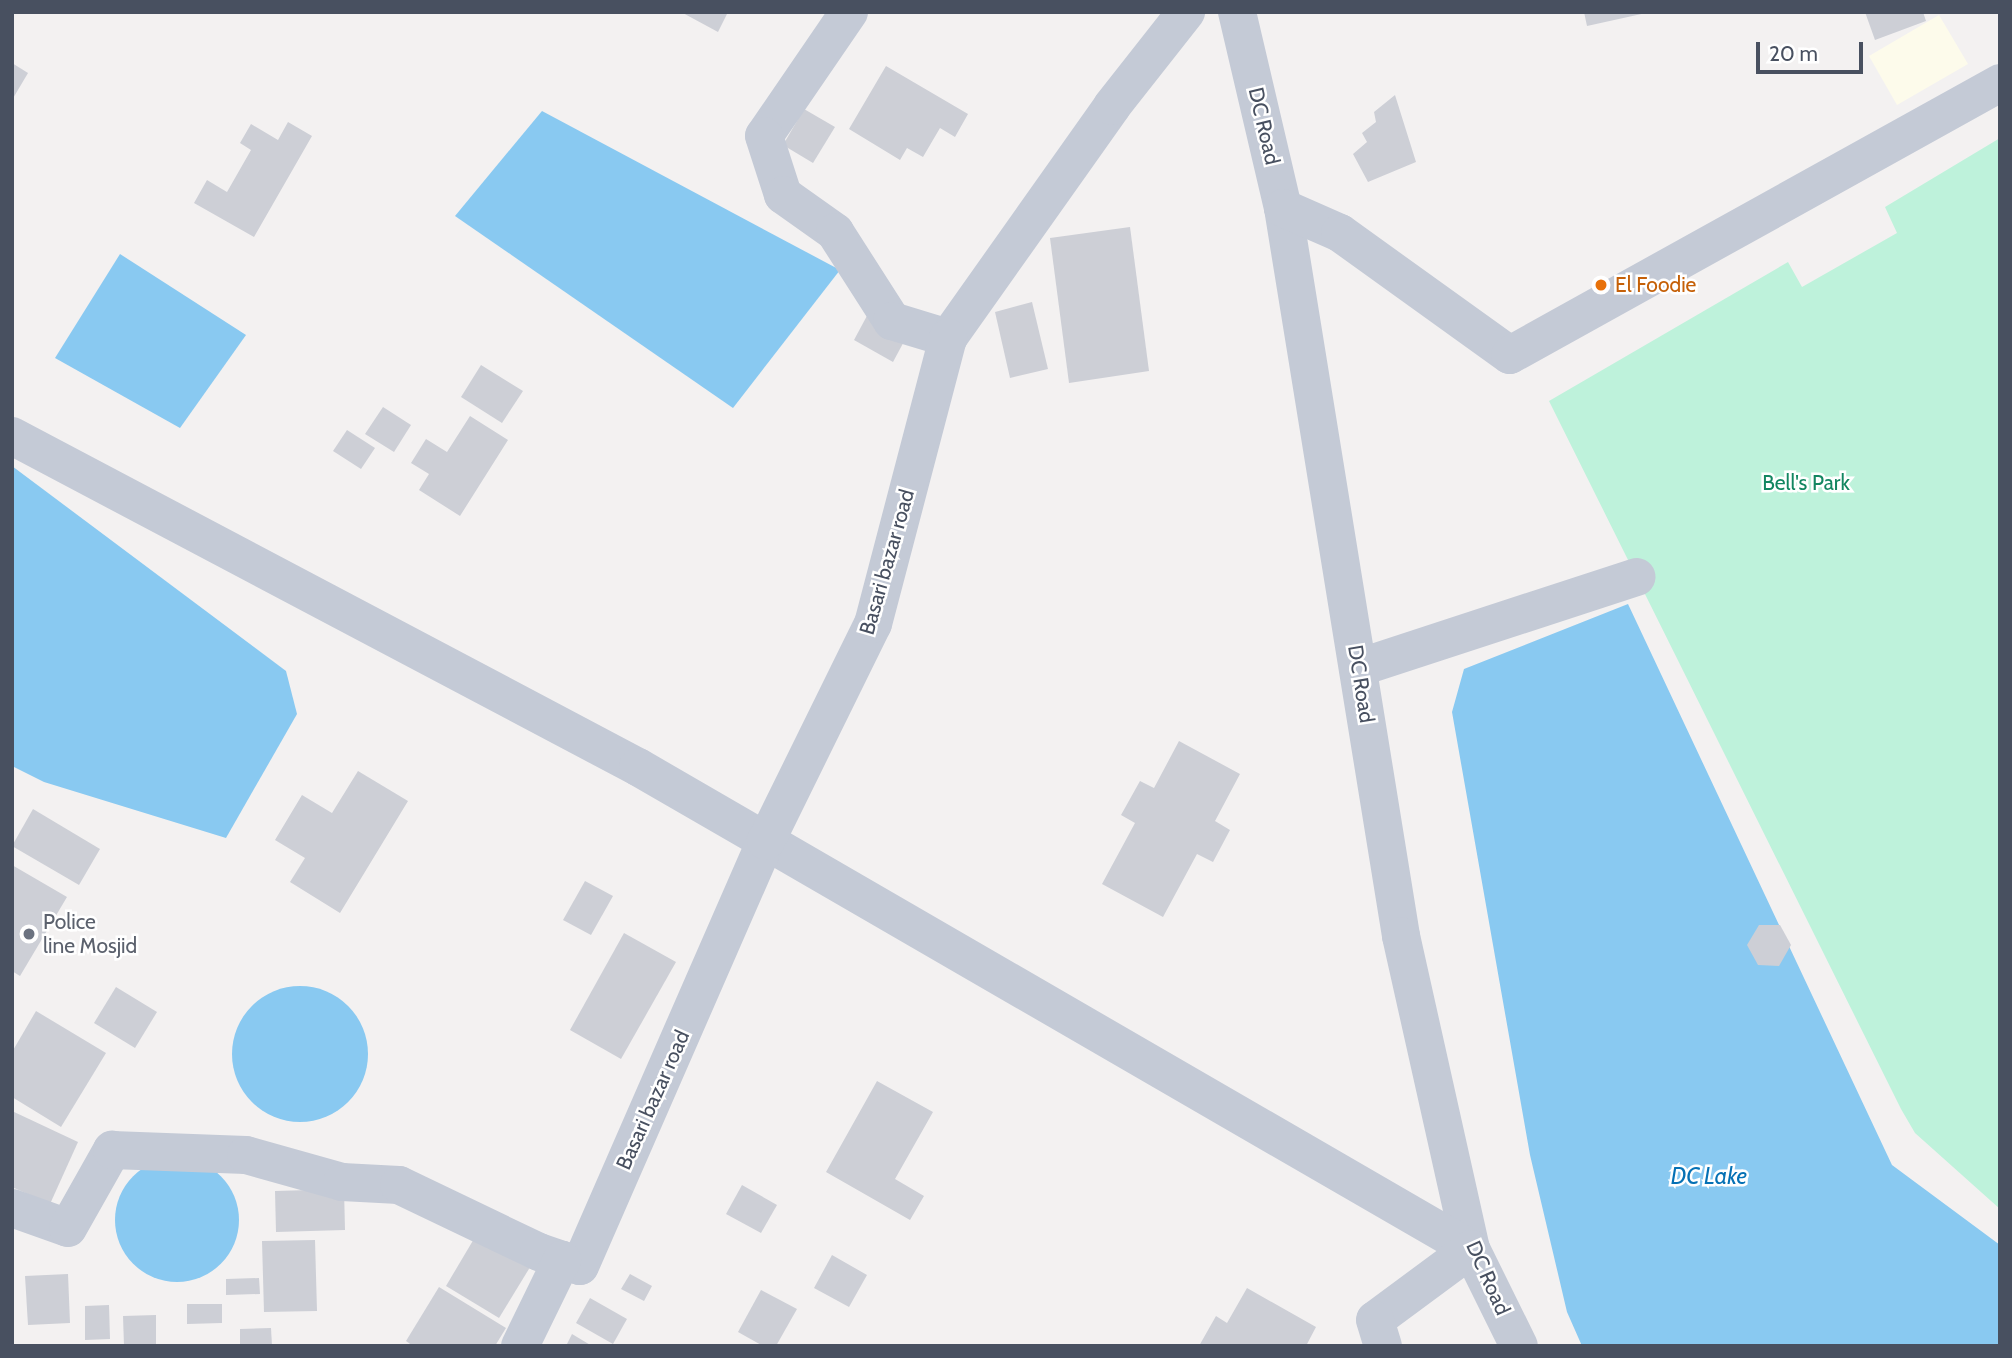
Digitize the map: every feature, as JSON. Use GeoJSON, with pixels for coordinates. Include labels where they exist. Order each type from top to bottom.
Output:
{"type":"FeatureCollection","features":[{"type":"Feature","properties":{"kind":"street"},"geometry":{"type":"LineString","coordinates":[[849,12],[764,136],[783,195],[835,232],[892,320],[948,338],[1112,106],[1186,12]]}},
{"type":"Feature","properties":{"kind":"street","name":"DC Road"},"geometry":{"type":"LineString","coordinates":[[1237,12],[1283,208],[1401,936],[1471,1249],[1519,1346]]}},
{"type":"Feature","properties":{"kind":"street"},"geometry":{"type":"LineString","coordinates":[[1283,208],[1340,233],[1510,355],[2000,83]]}},
{"type":"Feature","properties":{"kind":"street","name":"Basari bazar road"},"geometry":{"type":"LineString","coordinates":[[562,1259],[580,1266],[766,841],[873,624],[948,338]]}},
{"type":"Feature","properties":{"kind":"street"},"geometry":{"type":"LineString","coordinates":[[12,436],[638,768],[1471,1249],[1376,1320],[1383,1346]]}},
{"type":"Feature","properties":{"kind":"street"},"geometry":{"type":"LineString","coordinates":[[1358,668],[1636,577]]}},
{"type":"Feature","properties":{"kind":"street"},"geometry":{"type":"LineString","coordinates":[[12,1208],[68,1228],[112,1150],[246,1155],[342,1182],[399,1185],[562,1259],[520,1346]]}},
{"type":"Feature","properties":{"kind":"shaded area"},"geometry":{"type":"Polygon","coordinates":[[[1939,15],[1968,64],[1897,105],[1869,56],[1939,15]]]}},
{"type":"Feature","properties":{"kind":"green space","name":"Bell's Park"},"geometry":{"type":"Polygon","coordinates":[[[2000,138],[2000,1209],[1915,1133],[1901,1109],[1549,401],[1788,262],[1802,287],[1897,233],[1885,207],[2000,138]]]}},
{"type":"Feature","properties":{"kind":"water"},"geometry":{"type":"Polygon","coordinates":[[[542,111],[840,270],[733,408],[455,216],[542,111]]]}},
{"type":"Feature","properties":{"kind":"water"},"geometry":{"type":"Polygon","coordinates":[[[120,254],[246,335],[180,428],[55,358],[120,254]]]}},
{"type":"Feature","properties":{"kind":"water"},"geometry":{"type":"Polygon","coordinates":[[[12,466],[286,671],[297,714],[226,838],[44,782],[12,766],[12,466]]]}},
{"type":"Feature","properties":{"kind":"water","name":"DC Lake"},"geometry":{"type":"Polygon","coordinates":[[[1628,604],[1892,1165],[2000,1245],[2000,1346],[1582,1346],[1567,1312],[1530,1155],[1452,712],[1464,669],[1628,604]]]}},
{"type":"Feature","properties":{"kind":"water"},"geometry":{"type":"Polygon","coordinates":[[[300,986],[326,991],[348,1006],[363,1028],[368,1054],[363,1080],[348,1102],[326,1117],[300,1122],[274,1117],[252,1102],[237,1080],[232,1054],[237,1028],[252,1006],[274,991],[300,986]]]}},
{"type":"Feature","properties":{"kind":"water"},"geometry":{"type":"Polygon","coordinates":[[[177,1158],[201,1163],[221,1176],[234,1196],[239,1220],[234,1244],[221,1264],[201,1277],[177,1282],[153,1277],[133,1264],[120,1244],[115,1220],[120,1196],[133,1176],[153,1163],[177,1158]]]}},
{"type":"Feature","properties":{"kind":"building"},"geometry":{"type":"Polygon","coordinates":[[[681,12],[728,12],[718,32],[681,12]]]}},
{"type":"Feature","properties":{"kind":"building"},"geometry":{"type":"Polygon","coordinates":[[[1584,12],[1646,12],[1646,13],[1587,26],[1584,12]]]}},
{"type":"Feature","properties":{"kind":"building"},"geometry":{"type":"Polygon","coordinates":[[[1865,12],[1923,12],[1926,21],[1875,40],[1865,12]]]}},
{"type":"Feature","properties":{"kind":"building"},"geometry":{"type":"Polygon","coordinates":[[[12,63],[28,73],[12,100],[12,63]]]}},
{"type":"Feature","properties":{"kind":"building"},"geometry":{"type":"Polygon","coordinates":[[[886,66],[968,114],[955,137],[940,128],[923,157],[907,148],[900,160],[849,129],[886,66]]]}},
{"type":"Feature","properties":{"kind":"building"},"geometry":{"type":"Polygon","coordinates":[[[1395,95],[1416,162],[1368,182],[1353,154],[1367,142],[1362,133],[1376,122],[1374,112],[1395,95]]]}},
{"type":"Feature","properties":{"kind":"building"},"geometry":{"type":"Polygon","coordinates":[[[804,109],[835,127],[813,163],[783,145],[804,109]]]}},
{"type":"Feature","properties":{"kind":"building"},"geometry":{"type":"Polygon","coordinates":[[[288,122],[312,136],[254,237],[194,203],[207,180],[227,192],[251,150],[240,143],[251,124],[278,140],[288,122]]]}},
{"type":"Feature","properties":{"kind":"building"},"geometry":{"type":"Polygon","coordinates":[[[1130,227],[1149,371],[1069,383],[1050,238],[1130,227]]]}},
{"type":"Feature","properties":{"kind":"building"},"geometry":{"type":"Polygon","coordinates":[[[1032,302],[1048,369],[1010,378],[995,312],[1032,302]]]}},
{"type":"Feature","properties":{"kind":"building"},"geometry":{"type":"Polygon","coordinates":[[[869,312],[908,334],[893,362],[854,340],[869,312]]]}},
{"type":"Feature","properties":{"kind":"building"},"geometry":{"type":"Polygon","coordinates":[[[481,365],[523,391],[502,423],[461,397],[481,365]]]}},
{"type":"Feature","properties":{"kind":"building"},"geometry":{"type":"Polygon","coordinates":[[[383,407],[411,425],[394,452],[365,434],[383,407]]]}},
{"type":"Feature","properties":{"kind":"building"},"geometry":{"type":"Polygon","coordinates":[[[470,416],[508,440],[460,516],[419,490],[429,474],[411,463],[426,439],[447,452],[470,416]]]}},
{"type":"Feature","properties":{"kind":"building"},"geometry":{"type":"Polygon","coordinates":[[[347,430],[375,448],[361,469],[333,451],[347,430]]]}},
{"type":"Feature","properties":{"kind":"building"},"geometry":{"type":"Polygon","coordinates":[[[1179,741],[1240,774],[1215,821],[1230,830],[1213,862],[1197,854],[1163,917],[1102,884],[1135,823],[1121,815],[1140,781],[1154,788],[1179,741]]]}},
{"type":"Feature","properties":{"kind":"building"},"geometry":{"type":"Polygon","coordinates":[[[358,771],[408,801],[340,913],[290,882],[305,858],[275,840],[302,795],[332,813],[358,771]]]}},
{"type":"Feature","properties":{"kind":"building"},"geometry":{"type":"Polygon","coordinates":[[[33,809],[100,849],[79,885],[12,846],[33,809]]]}},
{"type":"Feature","properties":{"kind":"building","name":"Police line Mosjid"},"geometry":{"type":"Polygon","coordinates":[[[12,865],[67,897],[20,976],[12,971],[12,865]]]}},
{"type":"Feature","properties":{"kind":"building"},"geometry":{"type":"Polygon","coordinates":[[[585,881],[613,896],[591,935],[563,920],[585,881]]]}},
{"type":"Feature","properties":{"kind":"building"},"geometry":{"type":"Polygon","coordinates":[[[1759,925],[1780,925],[1791,945],[1779,966],[1758,965],[1747,945],[1759,925]]]}},
{"type":"Feature","properties":{"kind":"building"},"geometry":{"type":"Polygon","coordinates":[[[624,933],[676,962],[621,1059],[570,1030],[624,933]]]}},
{"type":"Feature","properties":{"kind":"building"},"geometry":{"type":"Polygon","coordinates":[[[116,987],[157,1012],[135,1048],[94,1023],[116,987]]]}},
{"type":"Feature","properties":{"kind":"building"},"geometry":{"type":"Polygon","coordinates":[[[36,1011],[106,1053],[61,1127],[12,1097],[12,1052],[36,1011]]]}},
{"type":"Feature","properties":{"kind":"building"},"geometry":{"type":"Polygon","coordinates":[[[877,1081],[933,1112],[895,1179],[924,1196],[910,1220],[826,1172],[877,1081]]]}},
{"type":"Feature","properties":{"kind":"building"},"geometry":{"type":"Polygon","coordinates":[[[12,1111],[78,1142],[50,1204],[12,1187],[12,1111]]]}},
{"type":"Feature","properties":{"kind":"building"},"geometry":{"type":"Polygon","coordinates":[[[742,1185],[777,1205],[761,1233],[726,1214],[742,1185]]]}},
{"type":"Feature","properties":{"kind":"building"},"geometry":{"type":"Polygon","coordinates":[[[344,1189],[345,1230],[276,1232],[275,1191],[344,1189]]]}},
{"type":"Feature","properties":{"kind":"building"},"geometry":{"type":"Polygon","coordinates":[[[481,1227],[535,1259],[499,1318],[446,1286],[481,1227]]]}},
{"type":"Feature","properties":{"kind":"building"},"geometry":{"type":"Polygon","coordinates":[[[315,1240],[317,1311],[264,1312],[262,1241],[315,1240]]]}},
{"type":"Feature","properties":{"kind":"building"},"geometry":{"type":"Polygon","coordinates":[[[832,1255],[867,1275],[849,1307],[814,1288],[832,1255]]]}},
{"type":"Feature","properties":{"kind":"building"},"geometry":{"type":"Polygon","coordinates":[[[68,1274],[70,1323],[28,1325],[25,1276],[68,1274]]]}},
{"type":"Feature","properties":{"kind":"building"},"geometry":{"type":"Polygon","coordinates":[[[630,1274],[652,1286],[644,1301],[621,1289],[630,1274]]]}},
{"type":"Feature","properties":{"kind":"building"},"geometry":{"type":"Polygon","coordinates":[[[259,1278],[260,1294],[226,1295],[226,1279],[259,1278]]]}},
{"type":"Feature","properties":{"kind":"building"},"geometry":{"type":"Polygon","coordinates":[[[439,1287],[506,1328],[495,1346],[413,1346],[406,1341],[439,1287]]]}},
{"type":"Feature","properties":{"kind":"building"},"geometry":{"type":"Polygon","coordinates":[[[1247,1288],[1316,1327],[1306,1346],[1199,1346],[1216,1316],[1227,1323],[1247,1288]]]}},
{"type":"Feature","properties":{"kind":"building"},"geometry":{"type":"Polygon","coordinates":[[[761,1290],[797,1309],[776,1346],[763,1346],[738,1332],[761,1290]]]}},
{"type":"Feature","properties":{"kind":"building"},"geometry":{"type":"Polygon","coordinates":[[[590,1298],[627,1319],[613,1344],[576,1323],[590,1298]]]}},
{"type":"Feature","properties":{"kind":"building"},"geometry":{"type":"Polygon","coordinates":[[[187,1304],[222,1304],[222,1323],[187,1324],[187,1304]]]}},
{"type":"Feature","properties":{"kind":"building"},"geometry":{"type":"Polygon","coordinates":[[[109,1305],[110,1339],[85,1340],[85,1306],[109,1305]]]}},
{"type":"Feature","properties":{"kind":"building"},"geometry":{"type":"Polygon","coordinates":[[[156,1315],[156,1346],[124,1346],[123,1316],[156,1315]]]}},
{"type":"Feature","properties":{"kind":"building"},"geometry":{"type":"Polygon","coordinates":[[[271,1328],[272,1346],[240,1346],[240,1329],[271,1328]]]}},
{"type":"Feature","properties":{"kind":"building"},"geometry":{"type":"Polygon","coordinates":[[[572,1334],[592,1346],[566,1346],[572,1334]]]}},
{"type":"Feature","properties":{"kind":"place","name":"El Foodie"},"geometry":{"type":"Point","coordinates":[1601,285]}},
{"type":"Feature","properties":{"kind":"place","name":"Police line Mosjid"},"geometry":{"type":"Point","coordinates":[29,934]}}]}
